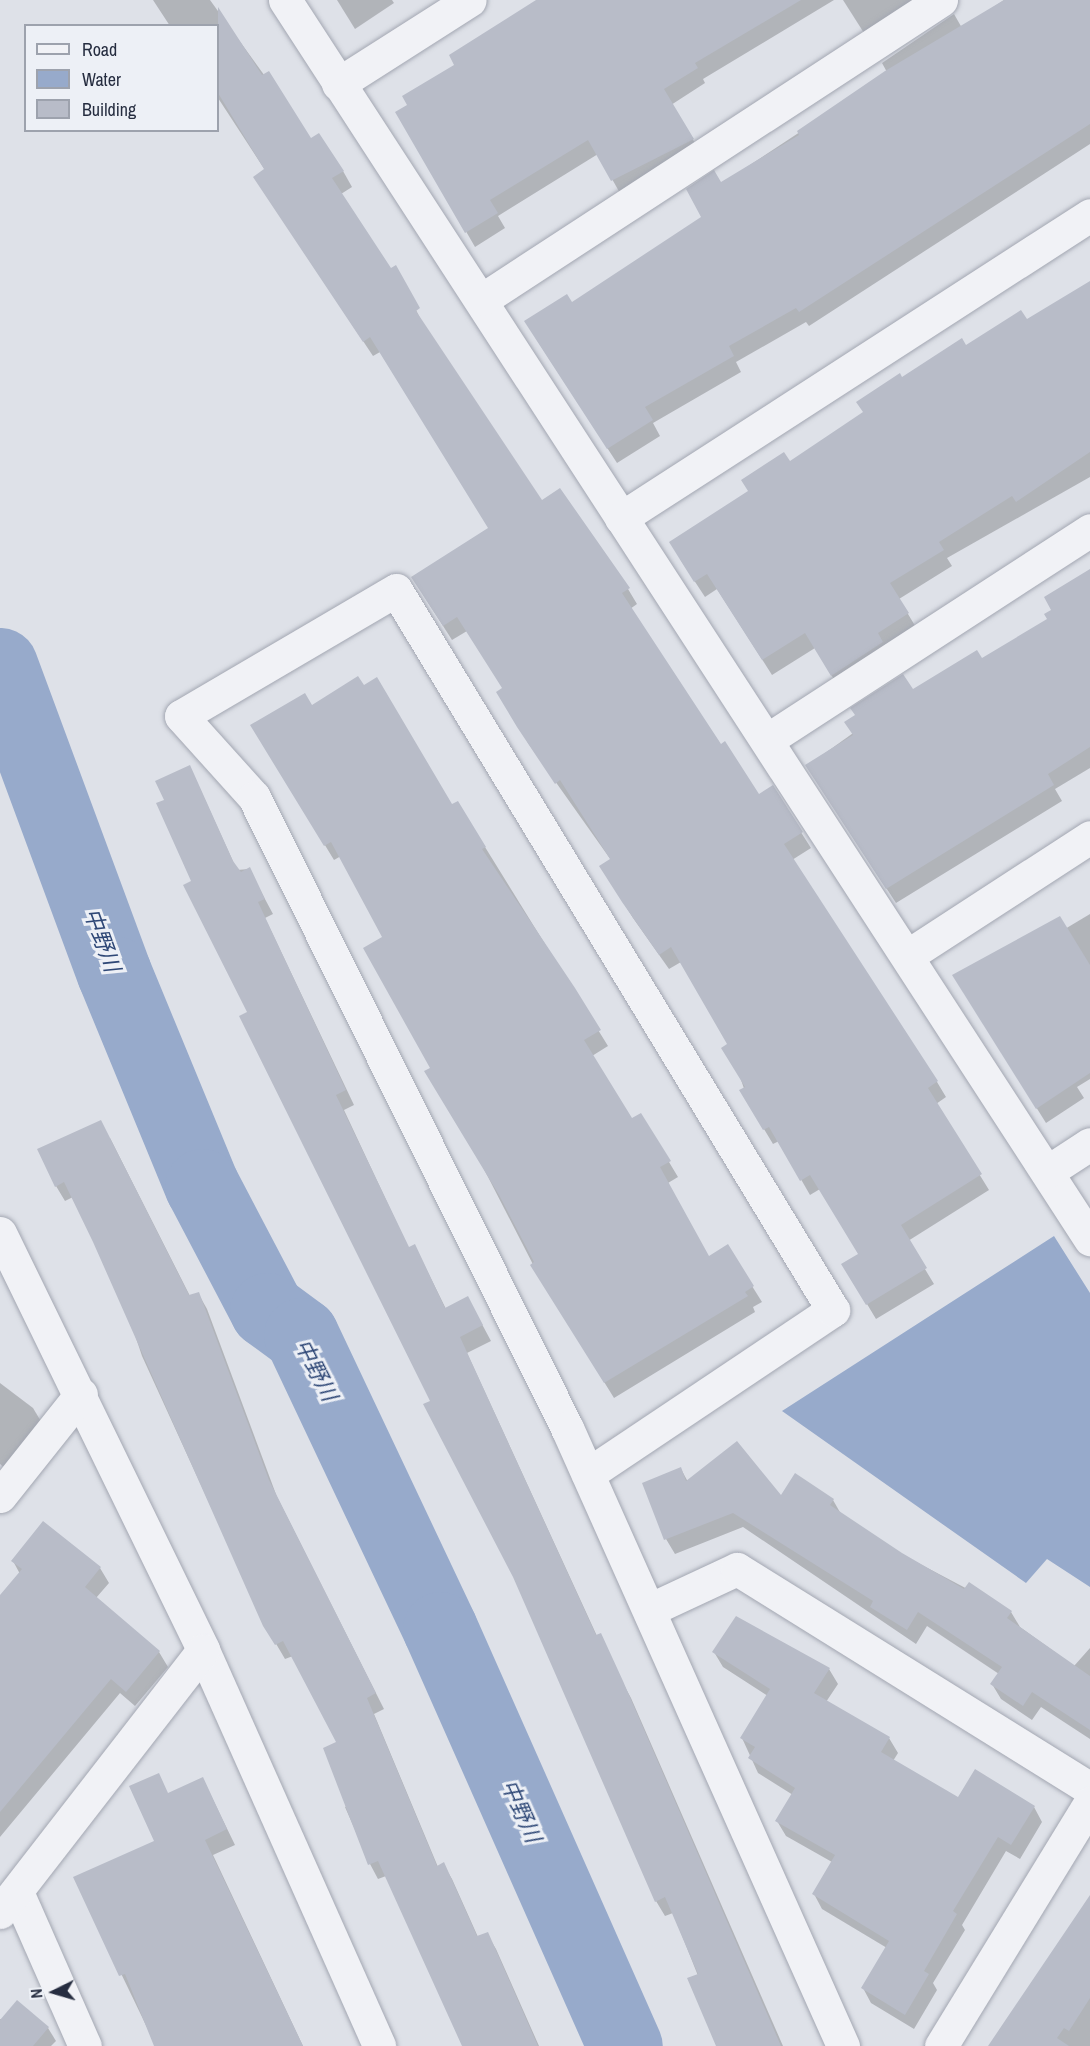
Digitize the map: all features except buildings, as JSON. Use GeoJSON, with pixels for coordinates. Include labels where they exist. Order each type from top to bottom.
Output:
{"type":"FeatureCollection","features":[{"type":"Feature","properties":{"kind":"street"},"geometry":{"type":"LineString","coordinates":[[285,0],[338,84],[483,299],[621,518],[1090,1239]]}},
{"type":"Feature","properties":{"kind":"street"},"geometry":{"type":"LineString","coordinates":[[338,84],[470,0]]}},
{"type":"Feature","properties":{"kind":"street"},"geometry":{"type":"LineString","coordinates":[[483,299],[941,0]]}},
{"type":"Feature","properties":{"kind":"street"},"geometry":{"type":"LineString","coordinates":[[621,518],[1090,215]]}},
{"type":"Feature","properties":{"kind":"street"},"geometry":{"type":"LineString","coordinates":[[767,740],[1090,530]]}},
{"type":"Feature","properties":{"kind":"street"},"geometry":{"type":"LineString","coordinates":[[588,1474],[833,1310],[396,590],[181,716],[254,797],[588,1474],[843,2046]]}},
{"type":"Feature","properties":{"kind":"street"},"geometry":{"type":"LineString","coordinates":[[907,956],[1090,837]]}},
{"type":"Feature","properties":{"kind":"street"},"geometry":{"type":"LineString","coordinates":[[1047,1172],[1090,1144]]}},
{"type":"Feature","properties":{"kind":"street"},"geometry":{"type":"LineString","coordinates":[[0,1233],[81,1394],[203,1650],[379,2046]]}},
{"type":"Feature","properties":{"kind":"street"},"geometry":{"type":"LineString","coordinates":[[0,1496],[81,1394]]}},
{"type":"Feature","properties":{"kind":"street"},"geometry":{"type":"LineString","coordinates":[[649,1610],[736,1569],[1090,1789]]}},
{"type":"Feature","properties":{"kind":"street"},"geometry":{"type":"LineString","coordinates":[[85,2046],[8,1902],[203,1650]]}},
{"type":"Feature","properties":{"kind":"street"},"geometry":{"type":"LineString","coordinates":[[941,2046],[1090,1803]]}},
{"type":"Feature","properties":{"kind":"water"},"geometry":{"type":"Polygon","coordinates":[[[1054,1236],[1090,1293],[1090,1587],[1047,1559],[1026,1583],[782,1411],[1054,1236]]]}},
{"type":"Feature","properties":{"kind":"waterway","name":"中野川"},"geometry":{"type":"LineString","coordinates":[[0,665],[114,973],[202,1186],[267,1310],[301,1335],[440,1629],[625,2046]]}}]}
